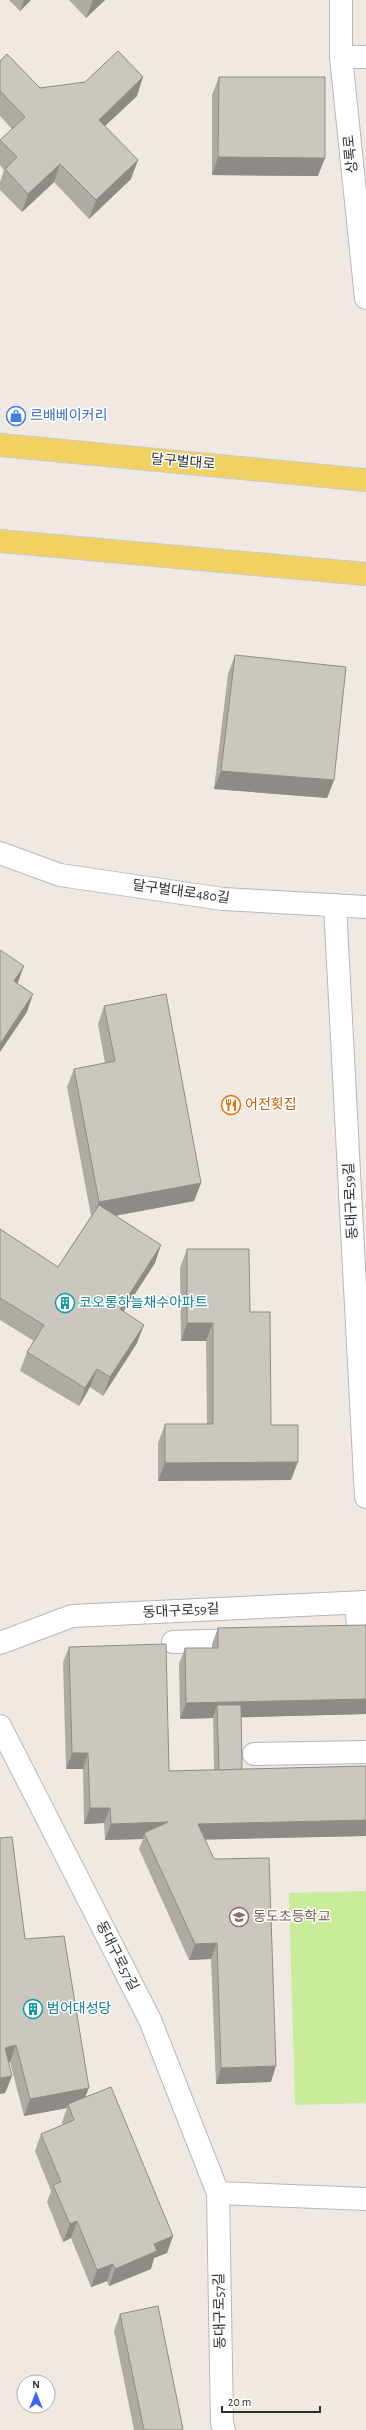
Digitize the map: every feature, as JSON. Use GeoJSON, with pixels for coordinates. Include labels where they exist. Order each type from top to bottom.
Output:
{"type":"FeatureCollection","features":[{"type":"Feature","properties":{"kind":"main road","name":"달구벌대로"},"geometry":{"type":"LineString","coordinates":[[0,445],[366,480]]}},
{"type":"Feature","properties":{"kind":"main road"},"geometry":{"type":"LineString","coordinates":[[0,541],[366,574]]}},
{"type":"Feature","properties":{"kind":"street","name":"상록로"},"geometry":{"type":"LineString","coordinates":[[341,0],[341,57],[366,298]]}},
{"type":"Feature","properties":{"kind":"street"},"geometry":{"type":"LineString","coordinates":[[341,57],[366,57]]}},
{"type":"Feature","properties":{"kind":"street","name":"달구벌대로480길"},"geometry":{"type":"LineString","coordinates":[[0,853],[60,875],[223,899],[366,907]]}},
{"type":"Feature","properties":{"kind":"street","name":"동대구로59길"},"geometry":{"type":"LineString","coordinates":[[335,905],[366,1497]]}},
{"type":"Feature","properties":{"kind":"street"},"geometry":{"type":"LineString","coordinates":[[335,1637],[362,1636],[361,1602]]}},
{"type":"Feature","properties":{"kind":"street","name":"동대구로59길"},"geometry":{"type":"LineString","coordinates":[[0,1643],[72,1616],[361,1602]]}},
{"type":"Feature","properties":{"kind":"street"},"geometry":{"type":"LineString","coordinates":[[173,1642],[266,1639]]}},
{"type":"Feature","properties":{"kind":"street","name":"동대구로57길"},"geometry":{"type":"LineString","coordinates":[[0,1726],[150,2020],[218,2193],[222,2423],[224,2430]]}},
{"type":"Feature","properties":{"kind":"street"},"geometry":{"type":"LineString","coordinates":[[254,1754],[366,1752]]}},
{"type":"Feature","properties":{"kind":"street"},"geometry":{"type":"LineString","coordinates":[[218,2193],[366,2199]]}},
{"type":"Feature","properties":{"kind":"green space"},"geometry":{"type":"Polygon","coordinates":[[[366,1891],[366,2103],[295,2105],[289,1893],[366,1891]]]}},
{"type":"Feature","properties":{"kind":"building"},"geometry":{"type":"Polygon","coordinates":[[[118,51],[143,77],[99,120],[138,160],[96,200],[60,164],[28,194],[5,169],[17,157],[0,140],[25,117],[0,91],[0,61],[7,54],[40,88],[85,82],[118,51]]]}},
{"type":"Feature","properties":{"kind":"building"},"geometry":{"type":"Polygon","coordinates":[[[219,77],[325,77],[325,158],[218,157],[219,77]]]}},
{"type":"Feature","properties":{"kind":"building"},"geometry":{"type":"Polygon","coordinates":[[[235,655],[346,667],[334,780],[221,771],[235,655]]]}},
{"type":"Feature","properties":{"kind":"building"},"geometry":{"type":"Polygon","coordinates":[[[0,950],[24,966],[14,981],[33,994],[0,1044],[0,950]]]}},
{"type":"Feature","properties":{"kind":"building"},"geometry":{"type":"Polygon","coordinates":[[[166,994],[201,1183],[99,1202],[74,1069],[115,1061],[104,1006],[166,994]]]}},
{"type":"Feature","properties":{"kind":"building","name":"코오롱하늘채수아파트"},"geometry":{"type":"Polygon","coordinates":[[[99,1205],[161,1245],[120,1309],[144,1325],[110,1377],[97,1369],[85,1388],[27,1352],[44,1325],[0,1298],[0,1229],[58,1267],[99,1205]]]}},
{"type":"Feature","properties":{"kind":"building"},"geometry":{"type":"Polygon","coordinates":[[[187,1249],[249,1249],[250,1312],[270,1312],[271,1425],[298,1425],[298,1462],[165,1463],[165,1424],[213,1424],[213,1323],[187,1323],[187,1249]]]}},
{"type":"Feature","properties":{"kind":"building"},"geometry":{"type":"Polygon","coordinates":[[[366,1625],[366,1699],[186,1703],[185,1648],[218,1648],[218,1628],[366,1625]]]}},
{"type":"Feature","properties":{"kind":"building"},"geometry":{"type":"Polygon","coordinates":[[[166,1644],[169,1771],[366,1766],[366,1820],[198,1824],[214,1859],[269,1858],[276,2066],[221,2068],[217,1943],[195,1944],[144,1833],[168,1822],[111,1824],[110,1808],[90,1808],[88,1753],[72,1753],[69,1647],[166,1644]]]}},
{"type":"Feature","properties":{"kind":"building"},"geometry":{"type":"Polygon","coordinates":[[[217,1705],[241,1705],[242,1769],[219,1770],[217,1705]]]}},
{"type":"Feature","properties":{"kind":"building","name":"범어대성당"},"geometry":{"type":"Polygon","coordinates":[[[12,1837],[25,1939],[64,1936],[89,2088],[30,2099],[16,2045],[5,2048],[12,2076],[0,2078],[0,1838],[12,1837]]]}},
{"type":"Feature","properties":{"kind":"building"},"geometry":{"type":"Polygon","coordinates":[[[111,2087],[173,2236],[154,2244],[157,2251],[115,2269],[113,2264],[97,2270],[77,2221],[70,2224],[53,2185],[61,2182],[41,2134],[74,2120],[68,2104],[111,2087]]]}},
{"type":"Feature","properties":{"kind":"building"},"geometry":{"type":"Polygon","coordinates":[[[158,2306],[183,2429],[180,2430],[144,2430],[120,2314],[158,2306]]]}},
{"type":"Feature","properties":{"kind":"place","name":"르배베이커리"},"geometry":{"type":"Point","coordinates":[16,416]}},
{"type":"Feature","properties":{"kind":"place","name":"어전횟집"},"geometry":{"type":"Point","coordinates":[231,1105]}},
{"type":"Feature","properties":{"kind":"place","name":"코오롱하늘채수아파트"},"geometry":{"type":"Point","coordinates":[65,1303]}},
{"type":"Feature","properties":{"kind":"place","name":"동도초등학교"},"geometry":{"type":"Point","coordinates":[239,1917]}},
{"type":"Feature","properties":{"kind":"place","name":"범어대성당"},"geometry":{"type":"Point","coordinates":[33,2009]}}]}
